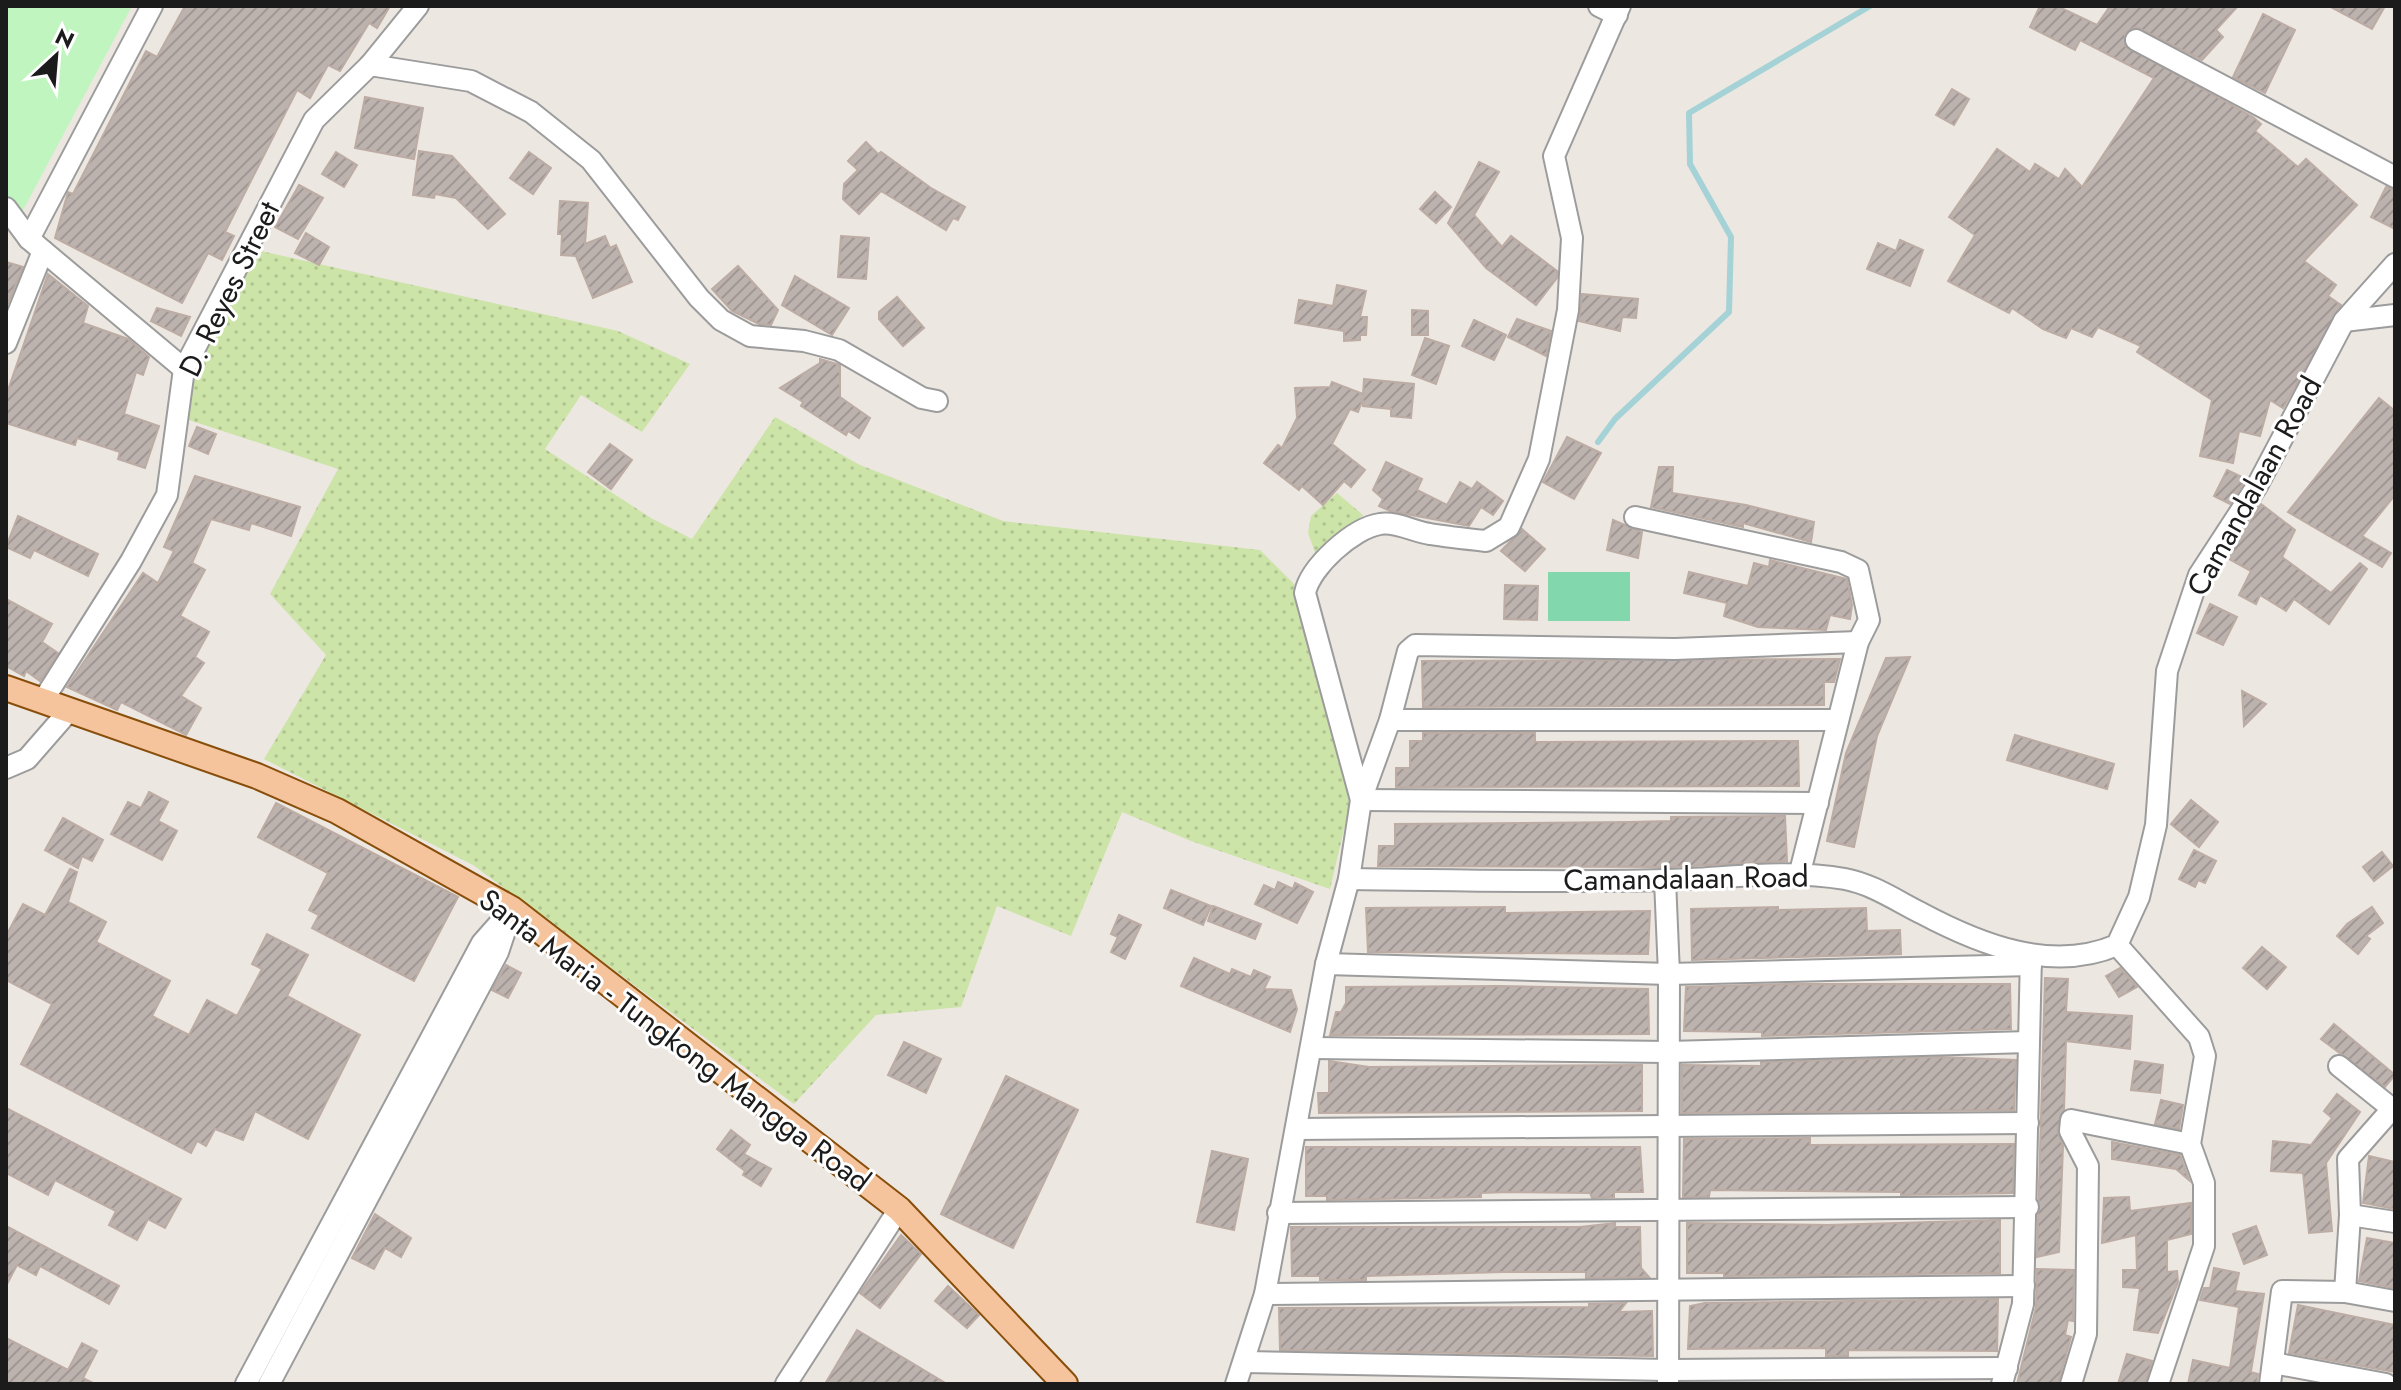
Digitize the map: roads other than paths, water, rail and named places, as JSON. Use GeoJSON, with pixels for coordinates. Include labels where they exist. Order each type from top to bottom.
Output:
{"type":"FeatureCollection","features":[{"type":"Feature","properties":{"kind":"main road","name":"Santa Maria - Tungkong Mangga Road"},"geometry":{"type":"LineString","coordinates":[[6,688],[257,776],[337,811],[512,909],[899,1209],[1065,1384]]}},
{"type":"Feature","properties":{"kind":"street"},"geometry":{"type":"LineString","coordinates":[[6,343],[36,245],[152,6]]}},
{"type":"Feature","properties":{"kind":"street","name":"D. Reyes Street"},"geometry":{"type":"LineString","coordinates":[[42,702],[131,561],[167,495],[184,369],[314,120],[370,65],[418,6]]}},
{"type":"Feature","properties":{"kind":"street"},"geometry":{"type":"LineString","coordinates":[[1361,800],[1305,593],[1307,582],[1311,573],[1338,548],[1360,532],[1382,523],[1486,541],[1509,527],[1539,459],[1568,310],[1572,238],[1554,156],[1612,9]]}},
{"type":"Feature","properties":{"kind":"street"},"geometry":{"type":"LineString","coordinates":[[2136,40],[2395,177]]}},
{"type":"Feature","properties":{"kind":"street"},"geometry":{"type":"LineString","coordinates":[[370,65],[471,81],[531,112],[591,160],[699,298],[721,320],[750,336],[804,341],[839,350],[922,398],[937,401]]}},
{"type":"Feature","properties":{"kind":"street"},"geometry":{"type":"LineString","coordinates":[[6,208],[36,245],[184,369]]}},
{"type":"Feature","properties":{"kind":"street","name":"Camandalaan Road"},"geometry":{"type":"LineString","coordinates":[[1349,879],[1665,880],[1800,872],[1848,879],[1882,892],[1970,936],[2031,960],[2096,954],[2117,945],[2139,897],[2156,825],[2167,671],[2199,575],[2257,486],[2344,321],[2395,264]]}},
{"type":"Feature","properties":{"kind":"street"},"geometry":{"type":"LineString","coordinates":[[2344,321],[2395,315]]}},
{"type":"Feature","properties":{"kind":"street"},"geometry":{"type":"LineString","coordinates":[[1635,517],[1841,562],[1858,570],[1869,620],[1858,642],[1800,872]]}},
{"type":"Feature","properties":{"kind":"street"},"geometry":{"type":"LineString","coordinates":[[1236,1384],[1265,1294],[1326,964],[1349,879],[1361,800],[1390,720],[1403,660],[1415,645],[1675,649],[1858,642]]}},
{"type":"Feature","properties":{"kind":"street"},"geometry":{"type":"LineString","coordinates":[[6,768],[27,759],[68,712]]}},
{"type":"Feature","properties":{"kind":"street"},"geometry":{"type":"LineString","coordinates":[[1390,720],[1838,720]]}},
{"type":"Feature","properties":{"kind":"street"},"geometry":{"type":"LineString","coordinates":[[1361,800],[1818,803]]}},
{"type":"Feature","properties":{"kind":"street"},"geometry":{"type":"LineString","coordinates":[[1665,880],[1669,974],[1668,1377]]}},
{"type":"Feature","properties":{"kind":"street"},"geometry":{"type":"LineString","coordinates":[[246,1384],[482,943],[512,909]]}},
{"type":"Feature","properties":{"kind":"street"},"geometry":{"type":"LineString","coordinates":[[269,1384],[498,952],[512,909]]}},
{"type":"Feature","properties":{"kind":"street"},"geometry":{"type":"LineString","coordinates":[[2117,945],[2204,1046],[2190,1144],[2204,1183],[2204,1246],[2158,1384]]}},
{"type":"Feature","properties":{"kind":"street"},"geometry":{"type":"LineString","coordinates":[[1244,1362],[1668,1377],[2005,1376],[2024,1286],[2031,960],[1669,974],[1326,964]]}},
{"type":"Feature","properties":{"kind":"street"},"geometry":{"type":"LineString","coordinates":[[1312,1048],[1669,1052],[2029,1042]]}},
{"type":"Feature","properties":{"kind":"street"},"geometry":{"type":"LineString","coordinates":[[2339,1066],[2394,1110],[2348,1159],[2350,1215],[2345,1292]]}},
{"type":"Feature","properties":{"kind":"street"},"geometry":{"type":"LineString","coordinates":[[2071,1384],[2086,1334],[2088,1166],[2070,1131],[2071,1120],[2190,1144]]}},
{"type":"Feature","properties":{"kind":"street"},"geometry":{"type":"LineString","coordinates":[[1297,1129],[2028,1123]]}},
{"type":"Feature","properties":{"kind":"street"},"geometry":{"type":"LineString","coordinates":[[1278,1213],[2028,1207]]}},
{"type":"Feature","properties":{"kind":"street"},"geometry":{"type":"LineString","coordinates":[[786,1384],[899,1209]]}},
{"type":"Feature","properties":{"kind":"street"},"geometry":{"type":"LineString","coordinates":[[2350,1215],[2395,1222]]}},
{"type":"Feature","properties":{"kind":"street"},"geometry":{"type":"LineString","coordinates":[[1265,1294],[2024,1286]]}},
{"type":"Feature","properties":{"kind":"street"},"geometry":{"type":"LineString","coordinates":[[2386,1384],[2272,1374],[2282,1291],[2345,1292],[2395,1301]]}},
{"type":"Feature","properties":{"kind":"waterway"},"geometry":{"type":"LineString","coordinates":[[1598,442],[1615,419],[1729,312],[1731,237],[1690,164],[1689,113],[1870,6]]}}]}
